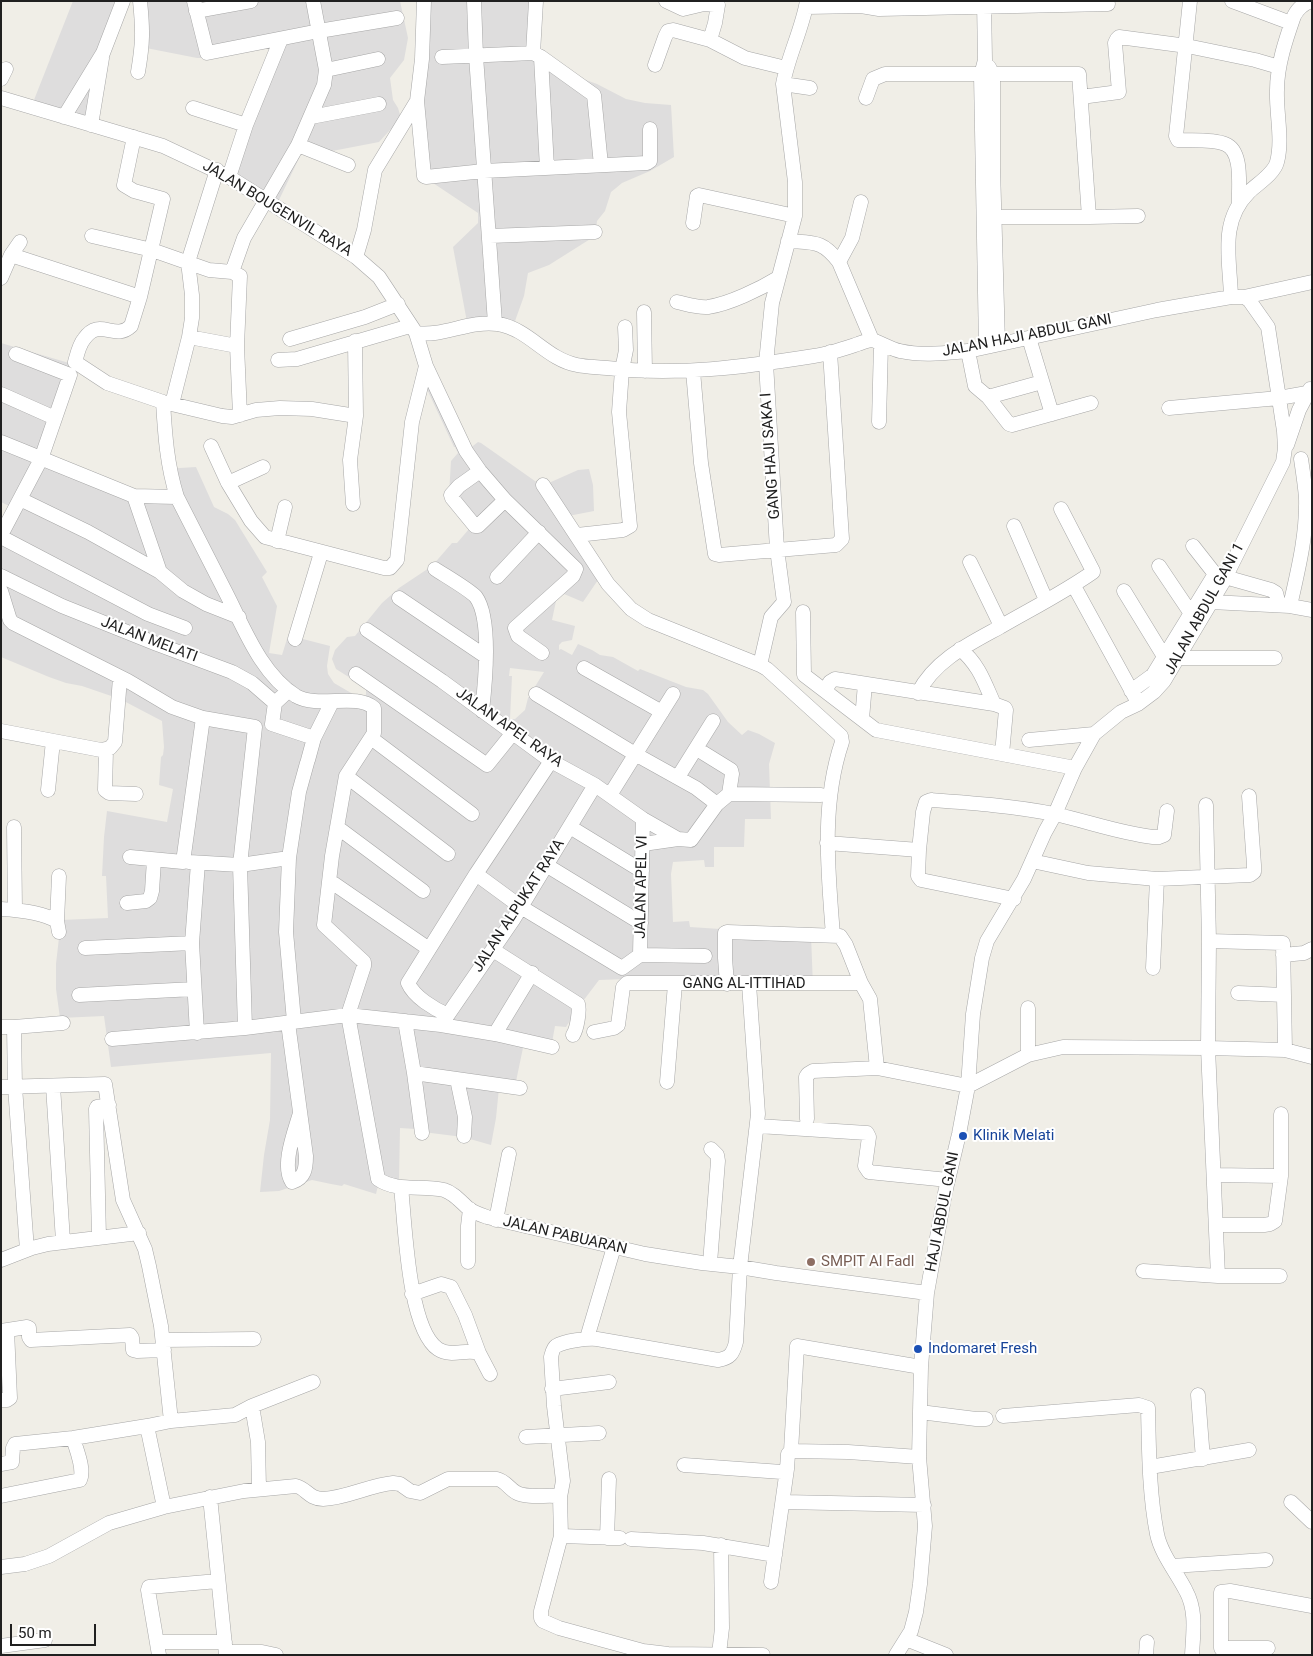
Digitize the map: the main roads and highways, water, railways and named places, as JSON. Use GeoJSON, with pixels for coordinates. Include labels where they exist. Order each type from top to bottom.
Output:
{"type":"FeatureCollection","features":[{"type":"Feature","properties":{"kind":"place","name":"Klinik Melati"},"geometry":{"type":"Point","coordinates":[963,1136]}},
{"type":"Feature","properties":{"kind":"place","name":"SMPIT Al Fadl"},"geometry":{"type":"Point","coordinates":[811,1262]}},
{"type":"Feature","properties":{"kind":"place","name":"Indomaret Fresh"},"geometry":{"type":"Point","coordinates":[918,1349]}}]}
